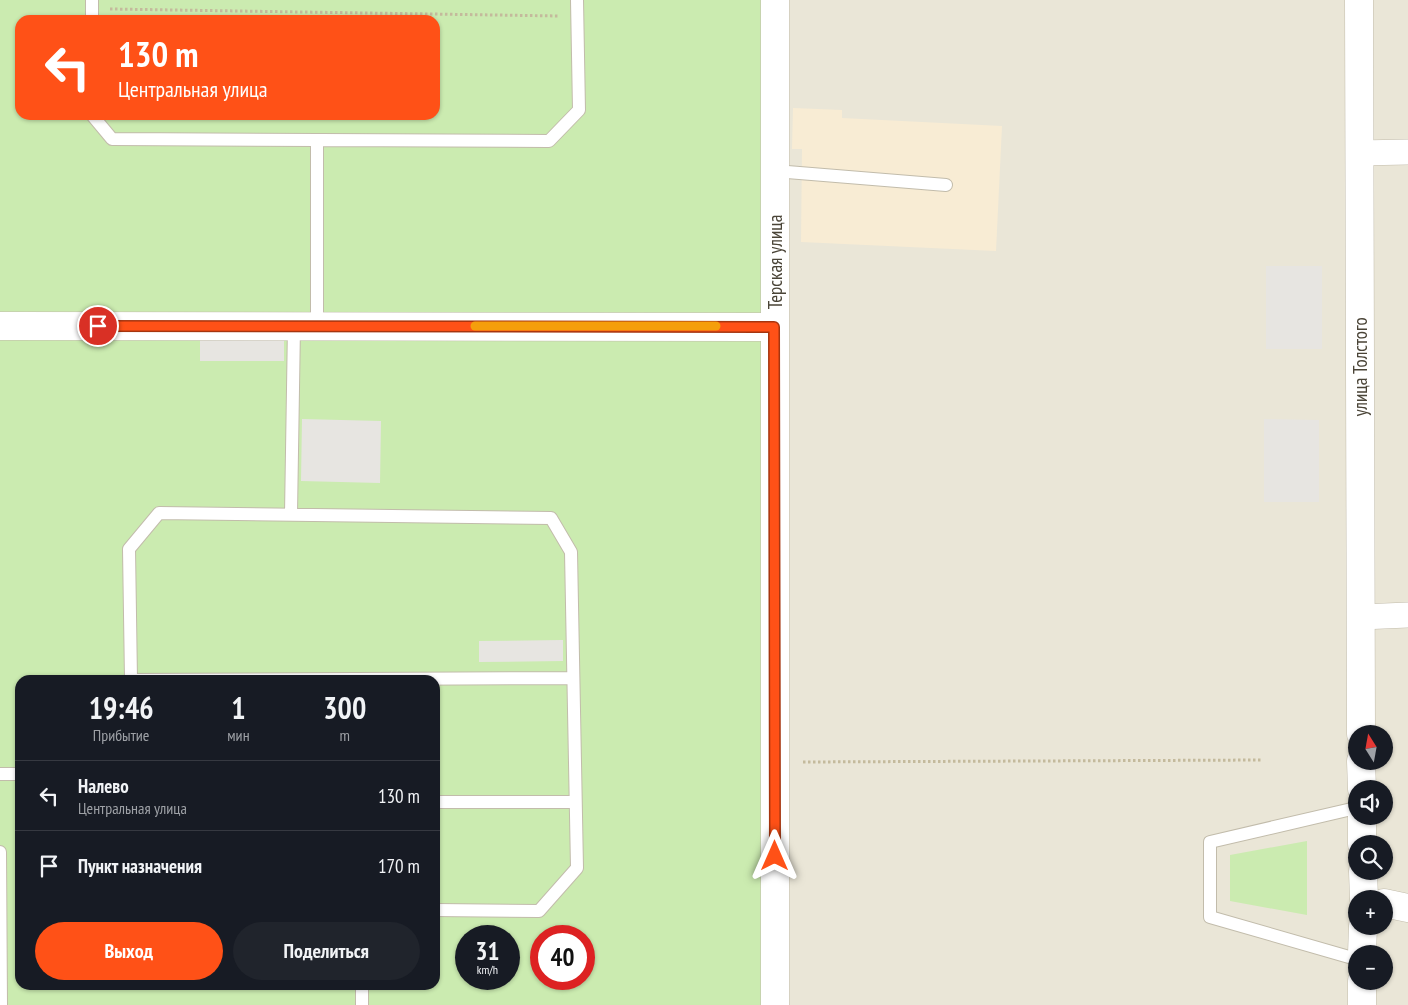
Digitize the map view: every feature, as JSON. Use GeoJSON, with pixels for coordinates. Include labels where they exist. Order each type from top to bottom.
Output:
{"type":"FeatureCollection","features":[{"type":"Feature","properties":{"kind":"street","name":"Терская улица"},"geometry":{"type":"LineString","coordinates":[[775,0],[775,1005]]}},
{"type":"Feature","properties":{"kind":"street","name":"улица Толстого"},"geometry":{"type":"LineString","coordinates":[[1359,0],[1361,725]]}},
{"type":"Feature","properties":{"kind":"street"},"geometry":{"type":"LineString","coordinates":[[1359,153],[1408,152]]}},
{"type":"Feature","properties":{"kind":"street"},"geometry":{"type":"LineString","coordinates":[[0,326],[774,327]]}},
{"type":"Feature","properties":{"kind":"street"},"geometry":{"type":"LineString","coordinates":[[1361,617],[1408,615]]}},
{"type":"Feature","properties":{"kind":"street"},"geometry":{"type":"LineString","coordinates":[[1393,906],[1408,908]]}},
{"type":"Feature","properties":{"kind":"street"},"geometry":{"type":"LineString","coordinates":[[1362,990],[1362,1005]]}},
{"type":"Feature","properties":{"kind":"lane"},"geometry":{"type":"LineString","coordinates":[[96,120],[112,139],[549,141],[579,110],[578,0]]}},
{"type":"Feature","properties":{"kind":"lane"},"geometry":{"type":"LineString","coordinates":[[291,514],[317,140]]}},
{"type":"Feature","properties":{"kind":"lane"},"geometry":{"type":"LineString","coordinates":[[775,171],[946,185]]}},
{"type":"Feature","properties":{"kind":"lane"},"geometry":{"type":"LineString","coordinates":[[131,675],[129,549],[159,513],[551,518],[571,552],[577,868],[539,911],[440,910]]}},
{"type":"Feature","properties":{"kind":"lane"},"geometry":{"type":"LineString","coordinates":[[440,679],[573,678]]}},
{"type":"Feature","properties":{"kind":"lane"},"geometry":{"type":"LineString","coordinates":[[0,774],[15,774]]}},
{"type":"Feature","properties":{"kind":"lane"},"geometry":{"type":"LineString","coordinates":[[440,802],[575,802]]}},
{"type":"Feature","properties":{"kind":"lane"},"geometry":{"type":"LineString","coordinates":[[1348,810],[1210,842],[1210,917],[1348,956]]}},
{"type":"Feature","properties":{"kind":"lane"},"geometry":{"type":"LineString","coordinates":[[0,852],[0,1005]]}},
{"type":"Feature","properties":{"kind":"lane"},"geometry":{"type":"LineString","coordinates":[[362,990],[362,1005]]}},
{"type":"Feature","properties":{"kind":"path"},"geometry":{"type":"LineString","coordinates":[[92,10],[578,16]]}},
{"type":"Feature","properties":{"kind":"path"},"geometry":{"type":"LineString","coordinates":[[774,762],[1263,760]]}},
{"type":"Feature","properties":{"kind":"shaded area"},"geometry":{"type":"Polygon","coordinates":[[[0,0],[1408,0],[1408,1005],[0,1005],[0,0]]]}},
{"type":"Feature","properties":{"kind":"shaded area"},"geometry":{"type":"Polygon","coordinates":[[[793,108],[842,110],[842,118],[1002,126],[996,251],[801,242],[802,149],[792,149],[793,108]]]}},
{"type":"Feature","properties":{"kind":"shaded area"},"geometry":{"type":"Polygon","coordinates":[[[1266,266],[1322,266],[1322,349],[1266,349],[1266,266]]]}},
{"type":"Feature","properties":{"kind":"shaded area"},"geometry":{"type":"Polygon","coordinates":[[[200,340],[284,340],[284,361],[200,361],[200,340]]]}},
{"type":"Feature","properties":{"kind":"shaded area"},"geometry":{"type":"Polygon","coordinates":[[[302,419],[381,421],[380,483],[301,481],[302,419]]]}},
{"type":"Feature","properties":{"kind":"shaded area"},"geometry":{"type":"Polygon","coordinates":[[[1264,419],[1319,420],[1319,502],[1264,502],[1264,419]]]}},
{"type":"Feature","properties":{"kind":"shaded area"},"geometry":{"type":"Polygon","coordinates":[[[563,640],[563,661],[479,662],[479,641],[563,640]]]}},
{"type":"Feature","properties":{"kind":"green space"},"geometry":{"type":"Polygon","coordinates":[[[0,0],[775,0],[775,1005],[0,1005],[0,0]]]}},
{"type":"Feature","properties":{"kind":"green space"},"geometry":{"type":"Polygon","coordinates":[[[1307,841],[1307,915],[1230,901],[1230,855],[1307,841]]]}},
{"type":"Feature","properties":{"kind":"slow traffic"},"geometry":{"type":"LineString","coordinates":[[475,326],[716,326]]}},
{"type":"Feature","properties":{"kind":"route"},"geometry":{"type":"LineString","coordinates":[[98,326],[774,327],[775,856]]}}]}
